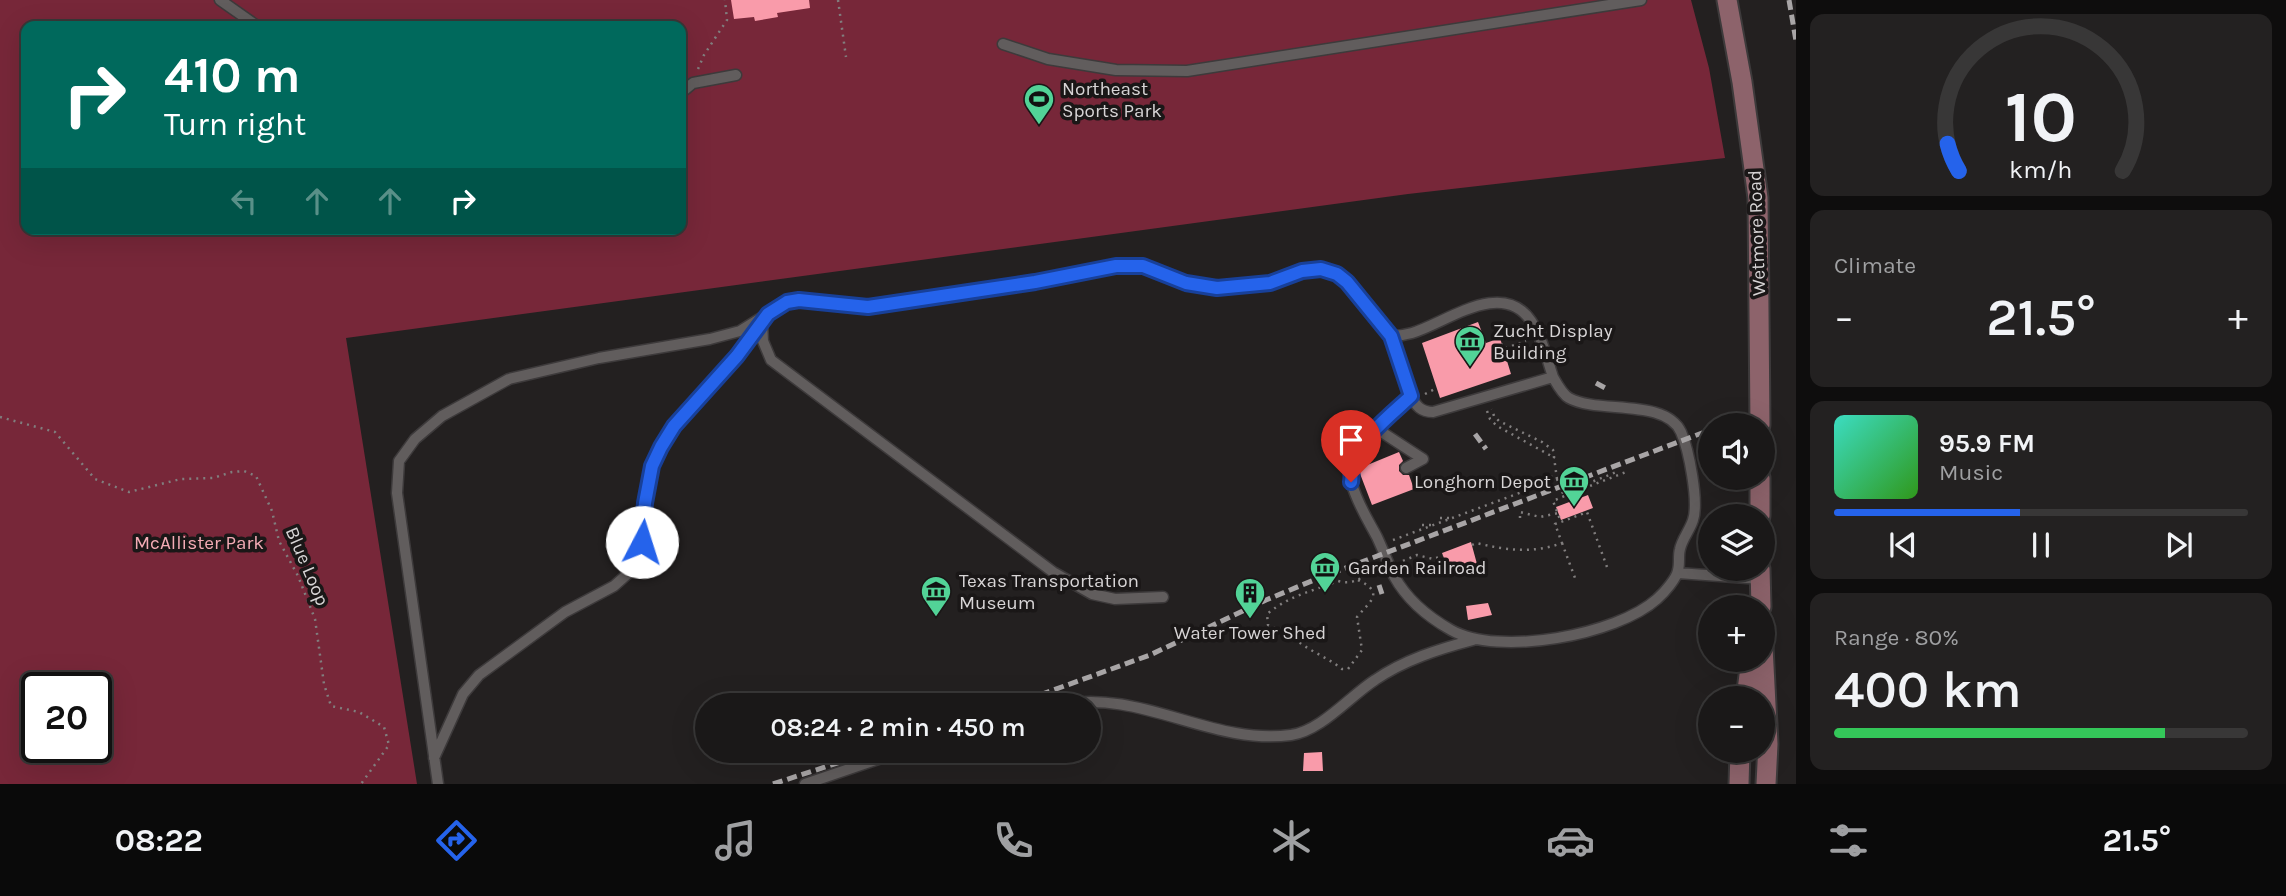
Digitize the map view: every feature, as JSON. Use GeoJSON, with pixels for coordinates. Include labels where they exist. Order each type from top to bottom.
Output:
{"type":"FeatureCollection","features":[{"type":"Feature","properties":{"kind":"main road","name":"Wetmore Road"},"geometry":{"type":"LineString","coordinates":[[1727,0],[1742,82],[1758,198],[1759,413]]}},
{"type":"Feature","properties":{"kind":"main road"},"geometry":{"type":"LineString","coordinates":[[1764,672],[1768,744],[1766,784]]}},
{"type":"Feature","properties":{"kind":"main road"},"geometry":{"type":"LineString","coordinates":[[1739,784],[1740,763]]}},
{"type":"Feature","properties":{"kind":"lane"},"geometry":{"type":"LineString","coordinates":[[220,0],[250,21]]}},
{"type":"Feature","properties":{"kind":"lane"},"geometry":{"type":"LineString","coordinates":[[1003,44],[1048,59],[1116,70],[1187,71],[1641,0]]}},
{"type":"Feature","properties":{"kind":"lane"},"geometry":{"type":"LineString","coordinates":[[686,89],[693,83],[736,75]]}},
{"type":"Feature","properties":{"kind":"lane"},"geometry":{"type":"LineString","coordinates":[[438,784],[397,493],[399,461],[415,439],[442,416],[509,379],[599,358],[710,339],[740,331],[787,302],[799,300],[868,307],[1035,282],[1116,266],[1143,266],[1186,283],[1217,288],[1270,283],[1302,271],[1321,269],[1337,274],[1347,282],[1391,336],[1411,396],[1419,408],[1426,412],[1553,377]]}},
{"type":"Feature","properties":{"kind":"lane"},"geometry":{"type":"LineString","coordinates":[[1391,336],[1412,333],[1480,305],[1500,303],[1513,306],[1531,320],[1553,377],[1567,397],[1591,405],[1665,416],[1680,430],[1696,500],[1693,520],[1680,548],[1678,573],[1657,600],[1625,618],[1602,626],[1533,642],[1505,644],[1474,640],[1452,631],[1427,614],[1409,597],[1389,564],[1359,486],[1351,482],[1352,465],[1359,450],[1411,396]]}},
{"type":"Feature","properties":{"kind":"lane"},"geometry":{"type":"LineString","coordinates":[[765,318],[763,341],[771,360],[1053,572],[1093,594],[1115,599],[1163,597]]}},
{"type":"Feature","properties":{"kind":"lane"},"geometry":{"type":"LineString","coordinates":[[433,758],[463,694],[479,675],[565,612],[614,586],[632,570],[642,542],[645,503],[652,466],[661,447],[674,426],[737,356],[765,318]]}},
{"type":"Feature","properties":{"kind":"lane"},"geometry":{"type":"LineString","coordinates":[[1377,429],[1423,459],[1406,468]]}},
{"type":"Feature","properties":{"kind":"lane"},"geometry":{"type":"LineString","coordinates":[[1678,573],[1760,591]]}},
{"type":"Feature","properties":{"kind":"lane"},"geometry":{"type":"LineString","coordinates":[[1101,704],[1153,710],[1233,734],[1262,738],[1295,735],[1327,719],[1374,680],[1400,665],[1474,640]]}},
{"type":"Feature","properties":{"kind":"lane"},"geometry":{"type":"LineString","coordinates":[[805,784],[867,763]]}},
{"type":"Feature","properties":{"kind":"path"},"geometry":{"type":"LineString","coordinates":[[693,83],[704,55],[727,20],[725,0]]}},
{"type":"Feature","properties":{"kind":"path"},"geometry":{"type":"LineString","coordinates":[[838,0],[846,57]]}},
{"type":"Feature","properties":{"kind":"path"},"geometry":{"type":"LineString","coordinates":[[1501,345],[1504,344],[1506,348],[1539,337]]}},
{"type":"Feature","properties":{"kind":"path"},"geometry":{"type":"LineString","coordinates":[[1491,405],[1494,416],[1499,421],[1542,442],[1553,452],[1557,479],[1564,496]]}},
{"type":"Feature","properties":{"kind":"path"},"geometry":{"type":"LineString","coordinates":[[1486,407],[1490,419],[1497,426],[1555,458]]}},
{"type":"Feature","properties":{"kind":"path","name":"Blue Loop"},"geometry":{"type":"LineString","coordinates":[[0,417],[55,432],[96,480],[129,492],[181,479],[213,478],[232,472],[244,471],[257,476],[272,511],[279,541],[298,576],[315,619],[324,684],[331,706],[359,712],[384,727],[389,745],[361,784]]}},
{"type":"Feature","properties":{"kind":"path"},"geometry":{"type":"LineString","coordinates":[[1553,452],[1556,447]]}},
{"type":"Feature","properties":{"kind":"path"},"geometry":{"type":"LineString","coordinates":[[1574,492],[1584,485],[1619,471]]}},
{"type":"Feature","properties":{"kind":"path"},"geometry":{"type":"LineString","coordinates":[[1561,522],[1553,501],[1626,472]]}},
{"type":"Feature","properties":{"kind":"path"},"geometry":{"type":"LineString","coordinates":[[1537,482],[1552,477],[1557,479]]}},
{"type":"Feature","properties":{"kind":"path"},"geometry":{"type":"LineString","coordinates":[[1380,544],[1557,479]]}},
{"type":"Feature","properties":{"kind":"path"},"geometry":{"type":"LineString","coordinates":[[1520,518],[1520,512],[1540,517],[1558,513]]}},
{"type":"Feature","properties":{"kind":"path"},"geometry":{"type":"LineString","coordinates":[[1575,578],[1555,524],[1587,512],[1607,567]]}},
{"type":"Feature","properties":{"kind":"path"},"geometry":{"type":"LineString","coordinates":[[1527,520],[1528,514]]}},
{"type":"Feature","properties":{"kind":"path"},"geometry":{"type":"LineString","coordinates":[[1549,516],[1550,521]]}},
{"type":"Feature","properties":{"kind":"path"},"geometry":{"type":"LineString","coordinates":[[1440,518],[1450,519]]}},
{"type":"Feature","properties":{"kind":"path"},"geometry":{"type":"LineString","coordinates":[[1422,525],[1432,525]]}},
{"type":"Feature","properties":{"kind":"path"},"geometry":{"type":"LineString","coordinates":[[1472,545],[1476,543],[1531,552],[1562,543]]}},
{"type":"Feature","properties":{"kind":"path"},"geometry":{"type":"LineString","coordinates":[[1358,580],[1372,589],[1374,597],[1370,605],[1357,617],[1362,650],[1348,669],[1342,669],[1331,660],[1304,647],[1295,639],[1295,632],[1281,631],[1268,625],[1267,614],[1294,595],[1338,581],[1347,583],[1358,580],[1389,564],[1418,555],[1433,559],[1443,556]]}},
{"type":"Feature","properties":{"kind":"green space","name":"McAllister Park"},"geometry":{"type":"Polygon","coordinates":[[[0,0],[1691,0],[1709,68],[1725,158],[1408,194],[346,338],[417,784],[0,784],[0,0]]]}},
{"type":"Feature","properties":{"kind":"building"},"geometry":{"type":"Polygon","coordinates":[[[731,0],[809,0],[810,8],[777,13],[778,17],[755,21],[754,17],[734,19],[731,0]]]}},
{"type":"Feature","properties":{"kind":"building","name":"Zucht Display Building"},"geometry":{"type":"Polygon","coordinates":[[[1478,322],[1486,343],[1500,338],[1511,374],[1440,398],[1422,343],[1478,322]]]}},
{"type":"Feature","properties":{"kind":"building"},"geometry":{"type":"Polygon","coordinates":[[[1399,452],[1403,461],[1399,465],[1399,471],[1403,475],[1409,475],[1414,489],[1372,505],[1360,468],[1399,452]]]}},
{"type":"Feature","properties":{"kind":"building","name":"Longhorn Depot"},"geometry":{"type":"Polygon","coordinates":[[[1588,495],[1593,508],[1561,520],[1556,507],[1588,495]]]}},
{"type":"Feature","properties":{"kind":"building"},"geometry":{"type":"Polygon","coordinates":[[[1471,542],[1477,564],[1450,574],[1442,553],[1471,542]]]}},
{"type":"Feature","properties":{"kind":"building"},"geometry":{"type":"Polygon","coordinates":[[[1488,603],[1492,615],[1468,620],[1466,606],[1488,603]]]}},
{"type":"Feature","properties":{"kind":"building"},"geometry":{"type":"Polygon","coordinates":[[[1322,752],[1323,771],[1303,771],[1304,753],[1322,752]]]}},
{"type":"Feature","properties":{"kind":"railway"},"geometry":{"type":"LineString","coordinates":[[1789,0],[1796,41]]}},
{"type":"Feature","properties":{"kind":"railway"},"geometry":{"type":"LineString","coordinates":[[1596,383],[1607,389]]}},
{"type":"Feature","properties":{"kind":"railway"},"geometry":{"type":"LineString","coordinates":[[1475,434],[1486,449]]}},
{"type":"Feature","properties":{"kind":"railway"},"geometry":{"type":"LineString","coordinates":[[1045,693],[1150,655],[1314,580],[1698,435]]}},
{"type":"Feature","properties":{"kind":"railway"},"geometry":{"type":"LineString","coordinates":[[1379,585],[1382,594]]}},
{"type":"Feature","properties":{"kind":"railway"},"geometry":{"type":"LineString","coordinates":[[773,784],[837,763]]}},
{"type":"Feature","properties":{"kind":"place","name":"Northeast Sports Park"},"geometry":{"type":"Point","coordinates":[1039,126]}},
{"type":"Feature","properties":{"kind":"place","name":"Zucht Display Building"},"geometry":{"type":"Point","coordinates":[1470,368]}},
{"type":"Feature","properties":{"kind":"place","name":"Longhorn Depot"},"geometry":{"type":"Point","coordinates":[1574,508]}},
{"type":"Feature","properties":{"kind":"place","name":"Garden Railroad"},"geometry":{"type":"Point","coordinates":[1325,594]}},
{"type":"Feature","properties":{"kind":"place","name":"Texas Transportation Museum"},"geometry":{"type":"Point","coordinates":[936,618]}},
{"type":"Feature","properties":{"kind":"place","name":"Water Tower Shed"},"geometry":{"type":"Point","coordinates":[1250,620]}},
{"type":"Feature","properties":{"kind":"route"},"geometry":{"type":"LineString","coordinates":[[642,542],[645,503],[652,466],[661,447],[674,426],[737,356],[768,314],[780,305],[799,300],[868,307],[1035,282],[1116,266],[1143,266],[1186,283],[1217,288],[1251,287],[1302,271],[1321,269],[1337,274],[1347,282],[1391,336],[1411,396],[1359,450],[1352,465],[1351,482]]}}]}
